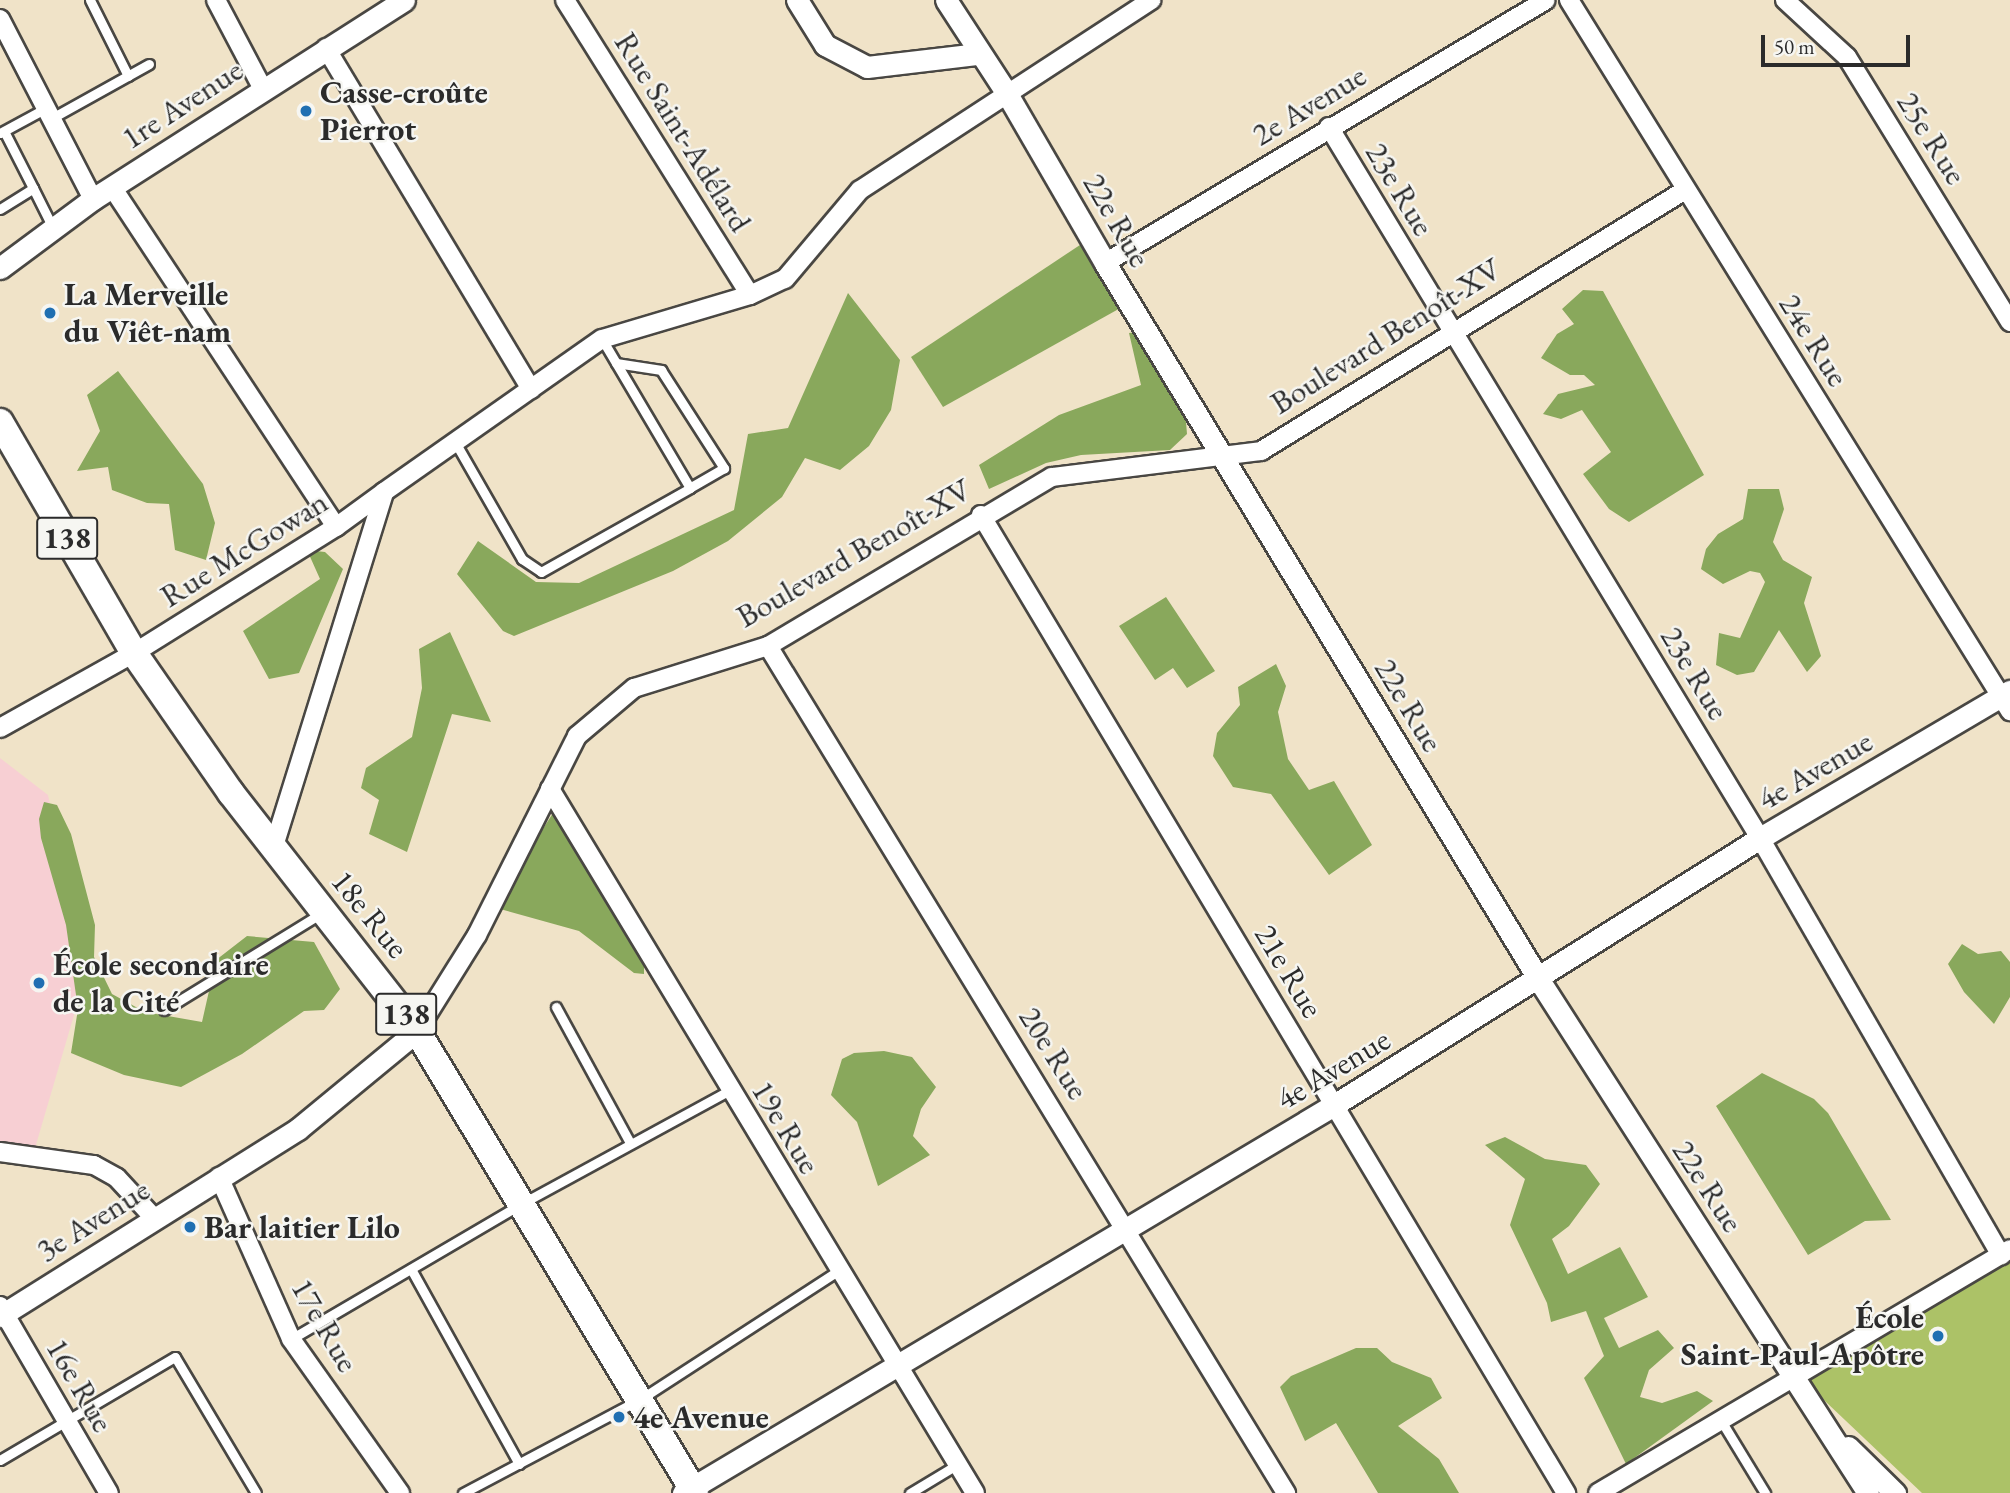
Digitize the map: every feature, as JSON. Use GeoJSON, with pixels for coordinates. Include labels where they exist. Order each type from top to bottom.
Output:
{"type":"FeatureCollection","features":[{"type":"Feature","properties":{"kind":"main road","name":"18e Rue"},"geometry":{"type":"LineString","coordinates":[[0,422],[134,653],[274,846],[417,1031],[639,1400],[690,1491]]}},
{"type":"Feature","properties":{"kind":"street"},"geometry":{"type":"LineString","coordinates":[[215,0],[263,89]]}},
{"type":"Feature","properties":{"kind":"street","name":"1re Avenue"},"geometry":{"type":"LineString","coordinates":[[0,268],[93,199],[404,0]]}},
{"type":"Feature","properties":{"kind":"street","name":"Rue Saint-Adélard"},"geometry":{"type":"LineString","coordinates":[[565,0],[750,295]]}},
{"type":"Feature","properties":{"kind":"street"},"geometry":{"type":"LineString","coordinates":[[797,0],[825,44],[867,67],[978,54]]}},
{"type":"Feature","properties":{"kind":"street","name":"22e Rue"},"geometry":{"type":"LineString","coordinates":[[946,0],[978,54],[1006,92],[1105,263],[1539,980],[1833,1434],[1868,1493]]}},
{"type":"Feature","properties":{"kind":"street","name":"Rue McGowan"},"geometry":{"type":"LineString","coordinates":[[0,728],[134,653],[336,527],[602,339],[750,295],[785,279],[860,190],[1006,92],[1151,0]]}},
{"type":"Feature","properties":{"kind":"street","name":"2e Avenue"},"geometry":{"type":"LineString","coordinates":[[1105,263],[1546,0]]}},
{"type":"Feature","properties":{"kind":"street","name":"24e Rue"},"geometry":{"type":"LineString","coordinates":[[1569,0],[1685,190],[2007,700]]}},
{"type":"Feature","properties":{"kind":"street","name":"25e Rue"},"geometry":{"type":"LineString","coordinates":[[1784,0],[1847,57],[2010,322]]}},
{"type":"Feature","properties":{"kind":"street"},"geometry":{"type":"LineString","coordinates":[[0,19],[93,199]]}},
{"type":"Feature","properties":{"kind":"street"},"geometry":{"type":"LineString","coordinates":[[326,48],[531,389]]}},
{"type":"Feature","properties":{"kind":"street","name":"23e Rue"},"geometry":{"type":"LineString","coordinates":[[1329,128],[1760,838],[2006,1252]]}},
{"type":"Feature","properties":{"kind":"street"},"geometry":{"type":"LineString","coordinates":[[112,187],[336,527]]}},
{"type":"Feature","properties":{"kind":"street","name":"Boulevard Benoît-XV"},"geometry":{"type":"LineString","coordinates":[[219,1177],[298,1129],[417,1031],[477,935],[577,736],[634,688],[768,646],[981,515],[1052,477],[1261,451],[1685,190]]}},
{"type":"Feature","properties":{"kind":"street"},"geometry":{"type":"LineString","coordinates":[[274,846],[384,492]]}},
{"type":"Feature","properties":{"kind":"street","name":"21e Rue"},"geometry":{"type":"LineString","coordinates":[[981,515],[1566,1493]]}},
{"type":"Feature","properties":{"kind":"street","name":"20e Rue"},"geometry":{"type":"LineString","coordinates":[[768,646],[1128,1229],[1286,1493]]}},
{"type":"Feature","properties":{"kind":"street","name":"4e Avenue"},"geometry":{"type":"LineString","coordinates":[[690,1491],[1539,980],[1760,838],[2007,700]]}},
{"type":"Feature","properties":{"kind":"street","name":"19e Rue"},"geometry":{"type":"LineString","coordinates":[[550,789],[838,1271],[975,1493]]}},
{"type":"Feature","properties":{"kind":"street"},"geometry":{"type":"LineString","coordinates":[[0,1152],[94,1165],[117,1178],[156,1220]]}},
{"type":"Feature","properties":{"kind":"street","name":"3e Avenue"},"geometry":{"type":"LineString","coordinates":[[2,1312],[156,1220],[219,1177]]}},
{"type":"Feature","properties":{"kind":"street","name":"17e Rue"},"geometry":{"type":"LineString","coordinates":[[219,1177],[291,1339],[400,1493]]}},
{"type":"Feature","properties":{"kind":"street"},"geometry":{"type":"LineString","coordinates":[[1598,1493],[2006,1252]]}},
{"type":"Feature","properties":{"kind":"street","name":"16e Rue"},"geometry":{"type":"LineString","coordinates":[[2,1312],[109,1493]]}},
{"type":"Feature","properties":{"kind":"street","name":"22e Rue"},"geometry":{"type":"LineString","coordinates":[[1833,1434],[1895,1493]]}},
{"type":"Feature","properties":{"kind":"lane"},"geometry":{"type":"LineString","coordinates":[[90,0],[128,76]]}},
{"type":"Feature","properties":{"kind":"lane"},"geometry":{"type":"LineString","coordinates":[[53,228],[2,133],[149,64]]}},
{"type":"Feature","properties":{"kind":"lane"},"geometry":{"type":"LineString","coordinates":[[0,209],[33,188]]}},
{"type":"Feature","properties":{"kind":"lane"},"geometry":{"type":"LineString","coordinates":[[602,339],[691,488]]}},
{"type":"Feature","properties":{"kind":"lane"},"geometry":{"type":"LineString","coordinates":[[455,442],[523,559],[541,572],[724,468],[661,370],[616,363]]}},
{"type":"Feature","properties":{"kind":"lane"},"geometry":{"type":"LineString","coordinates":[[164,1010],[325,911]]}},
{"type":"Feature","properties":{"kind":"lane"},"geometry":{"type":"LineString","coordinates":[[555,1007],[630,1143]]}},
{"type":"Feature","properties":{"kind":"lane"},"geometry":{"type":"LineString","coordinates":[[291,1339],[522,1204],[730,1090]]}},
{"type":"Feature","properties":{"kind":"lane"},"geometry":{"type":"LineString","coordinates":[[411,1269],[519,1464]]}},
{"type":"Feature","properties":{"kind":"lane"},"geometry":{"type":"LineString","coordinates":[[463,1493],[639,1400],[838,1271]]}},
{"type":"Feature","properties":{"kind":"lane"},"geometry":{"type":"LineString","coordinates":[[0,1460],[175,1357],[256,1493]]}},
{"type":"Feature","properties":{"kind":"lane"},"geometry":{"type":"LineString","coordinates":[[1720,1419],[1765,1493]]}},
{"type":"Feature","properties":{"kind":"lane"},"geometry":{"type":"LineString","coordinates":[[909,1493],[958,1464]]}},
{"type":"Feature","properties":{"kind":"shaded area","name":"École secondaire de la Cité"},"geometry":{"type":"Polygon","coordinates":[[[0,758],[48,795],[81,952],[74,1015],[33,1155],[0,1152],[0,758]]]}},
{"type":"Feature","properties":{"kind":"green space"},"geometry":{"type":"Polygon","coordinates":[[[1083,243],[1124,306],[943,407],[911,357],[1083,243]]]}},
{"type":"Feature","properties":{"kind":"green space"},"geometry":{"type":"Polygon","coordinates":[[[1583,290],[1603,291],[1704,475],[1629,522],[1609,509],[1583,474],[1611,452],[1582,410],[1561,419],[1543,414],[1558,394],[1595,385],[1584,375],[1570,375],[1541,358],[1557,334],[1574,324],[1562,309],[1583,290]]]}},
{"type":"Feature","properties":{"kind":"green space"},"geometry":{"type":"Polygon","coordinates":[[[848,293],[900,360],[891,410],[869,446],[840,470],[805,458],[782,497],[728,541],[673,571],[514,636],[503,631],[457,574],[478,541],[536,582],[579,583],[734,510],[748,434],[788,428],[848,293]]]}},
{"type":"Feature","properties":{"kind":"green space"},"geometry":{"type":"Polygon","coordinates":[[[1144,331],[1185,410],[1187,434],[1170,450],[1081,455],[1046,463],[989,489],[979,465],[1059,415],[1141,385],[1129,333],[1144,331]]]}},
{"type":"Feature","properties":{"kind":"green space"},"geometry":{"type":"Polygon","coordinates":[[[118,371],[203,484],[215,523],[206,560],[175,550],[169,504],[147,503],[112,490],[108,467],[77,471],[100,431],[87,395],[118,371]]]}},
{"type":"Feature","properties":{"kind":"green space"},"geometry":{"type":"Polygon","coordinates":[[[1748,489],[1779,489],[1784,509],[1773,542],[1783,560],[1812,577],[1804,603],[1821,656],[1807,672],[1779,630],[1754,672],[1737,675],[1716,665],[1719,633],[1740,638],[1765,582],[1760,573],[1750,571],[1723,584],[1701,569],[1706,549],[1718,534],[1743,519],[1748,489]]]}},
{"type":"Feature","properties":{"kind":"green space"},"geometry":{"type":"Polygon","coordinates":[[[307,550],[325,552],[343,569],[299,673],[269,679],[243,631],[320,579],[307,550]]]}},
{"type":"Feature","properties":{"kind":"green space"},"geometry":{"type":"Polygon","coordinates":[[[1166,597],[1215,671],[1187,688],[1173,668],[1155,680],[1119,626],[1166,597]]]}},
{"type":"Feature","properties":{"kind":"green space"},"geometry":{"type":"Polygon","coordinates":[[[450,632],[491,722],[452,714],[407,852],[369,834],[379,800],[361,788],[366,768],[412,737],[422,688],[419,649],[450,632]]]}},
{"type":"Feature","properties":{"kind":"green space"},"geometry":{"type":"Polygon","coordinates":[[[1276,664],[1286,686],[1278,712],[1288,759],[1309,790],[1334,781],[1372,845],[1329,875],[1271,794],[1233,787],[1213,756],[1217,733],[1240,705],[1238,687],[1276,664]]]}},
{"type":"Feature","properties":{"kind":"green space"},"geometry":{"type":"Polygon","coordinates":[[[44,802],[57,805],[71,834],[95,925],[94,957],[112,994],[145,1012],[202,1022],[216,960],[247,936],[314,942],[340,989],[324,1010],[304,1011],[242,1054],[181,1087],[124,1075],[71,1053],[78,1009],[66,925],[41,838],[39,819],[44,802]]]}},
{"type":"Feature","properties":{"kind":"green space"},"geometry":{"type":"Polygon","coordinates":[[[553,813],[574,834],[644,957],[644,974],[634,973],[579,931],[493,907],[553,813]]]}},
{"type":"Feature","properties":{"kind":"green space"},"geometry":{"type":"Polygon","coordinates":[[[1962,944],[1978,954],[2001,951],[2010,962],[2010,997],[1994,1024],[1964,992],[1948,964],[1962,944]]]}},
{"type":"Feature","properties":{"kind":"green space"},"geometry":{"type":"Polygon","coordinates":[[[884,1051],[912,1057],[936,1087],[921,1109],[913,1136],[930,1155],[878,1186],[857,1122],[831,1095],[842,1059],[854,1053],[884,1051]]]}},
{"type":"Feature","properties":{"kind":"green space"},"geometry":{"type":"Polygon","coordinates":[[[1762,1073],[1814,1099],[1828,1113],[1891,1220],[1865,1221],[1808,1255],[1716,1106],[1762,1073]]]}},
{"type":"Feature","properties":{"kind":"green space"},"geometry":{"type":"Polygon","coordinates":[[[1505,1137],[1545,1159],[1586,1165],[1600,1184],[1569,1226],[1552,1239],[1568,1274],[1620,1247],[1648,1297],[1604,1318],[1619,1348],[1658,1330],[1674,1348],[1649,1370],[1640,1397],[1662,1403],[1697,1391],[1713,1401],[1626,1464],[1584,1378],[1604,1356],[1586,1311],[1551,1322],[1547,1303],[1510,1225],[1525,1179],[1485,1145],[1505,1137]]]}},
{"type":"Feature","properties":{"kind":"green space","name":"École Saint-Paul-Apôtre"},"geometry":{"type":"Polygon","coordinates":[[[2010,1250],[2010,1493],[1922,1493],[1807,1384],[1795,1379],[2010,1250]]]}},
{"type":"Feature","properties":{"kind":"green space"},"geometry":{"type":"Polygon","coordinates":[[[1356,1348],[1377,1348],[1392,1362],[1431,1378],[1442,1398],[1398,1426],[1439,1459],[1459,1493],[1378,1493],[1336,1423],[1305,1441],[1280,1387],[1291,1376],[1356,1348]]]}},
{"type":"Feature","properties":{"kind":"place","name":"Casse-croûte Pierrot"},"geometry":{"type":"Point","coordinates":[306,111]}},
{"type":"Feature","properties":{"kind":"place","name":"La Merveille du Viêt-nam"},"geometry":{"type":"Point","coordinates":[50,313]}},
{"type":"Feature","properties":{"kind":"place","name":"École secondaire de la Cité"},"geometry":{"type":"Point","coordinates":[39,983]}},
{"type":"Feature","properties":{"kind":"place","name":"Bar laitier Lilo"},"geometry":{"type":"Point","coordinates":[190,1227]}},
{"type":"Feature","properties":{"kind":"place","name":"École Saint-Paul-Apôtre"},"geometry":{"type":"Point","coordinates":[1938,1336]}},
{"type":"Feature","properties":{"kind":"place","name":"4e Avenue"},"geometry":{"type":"Point","coordinates":[619,1417]}}]}
